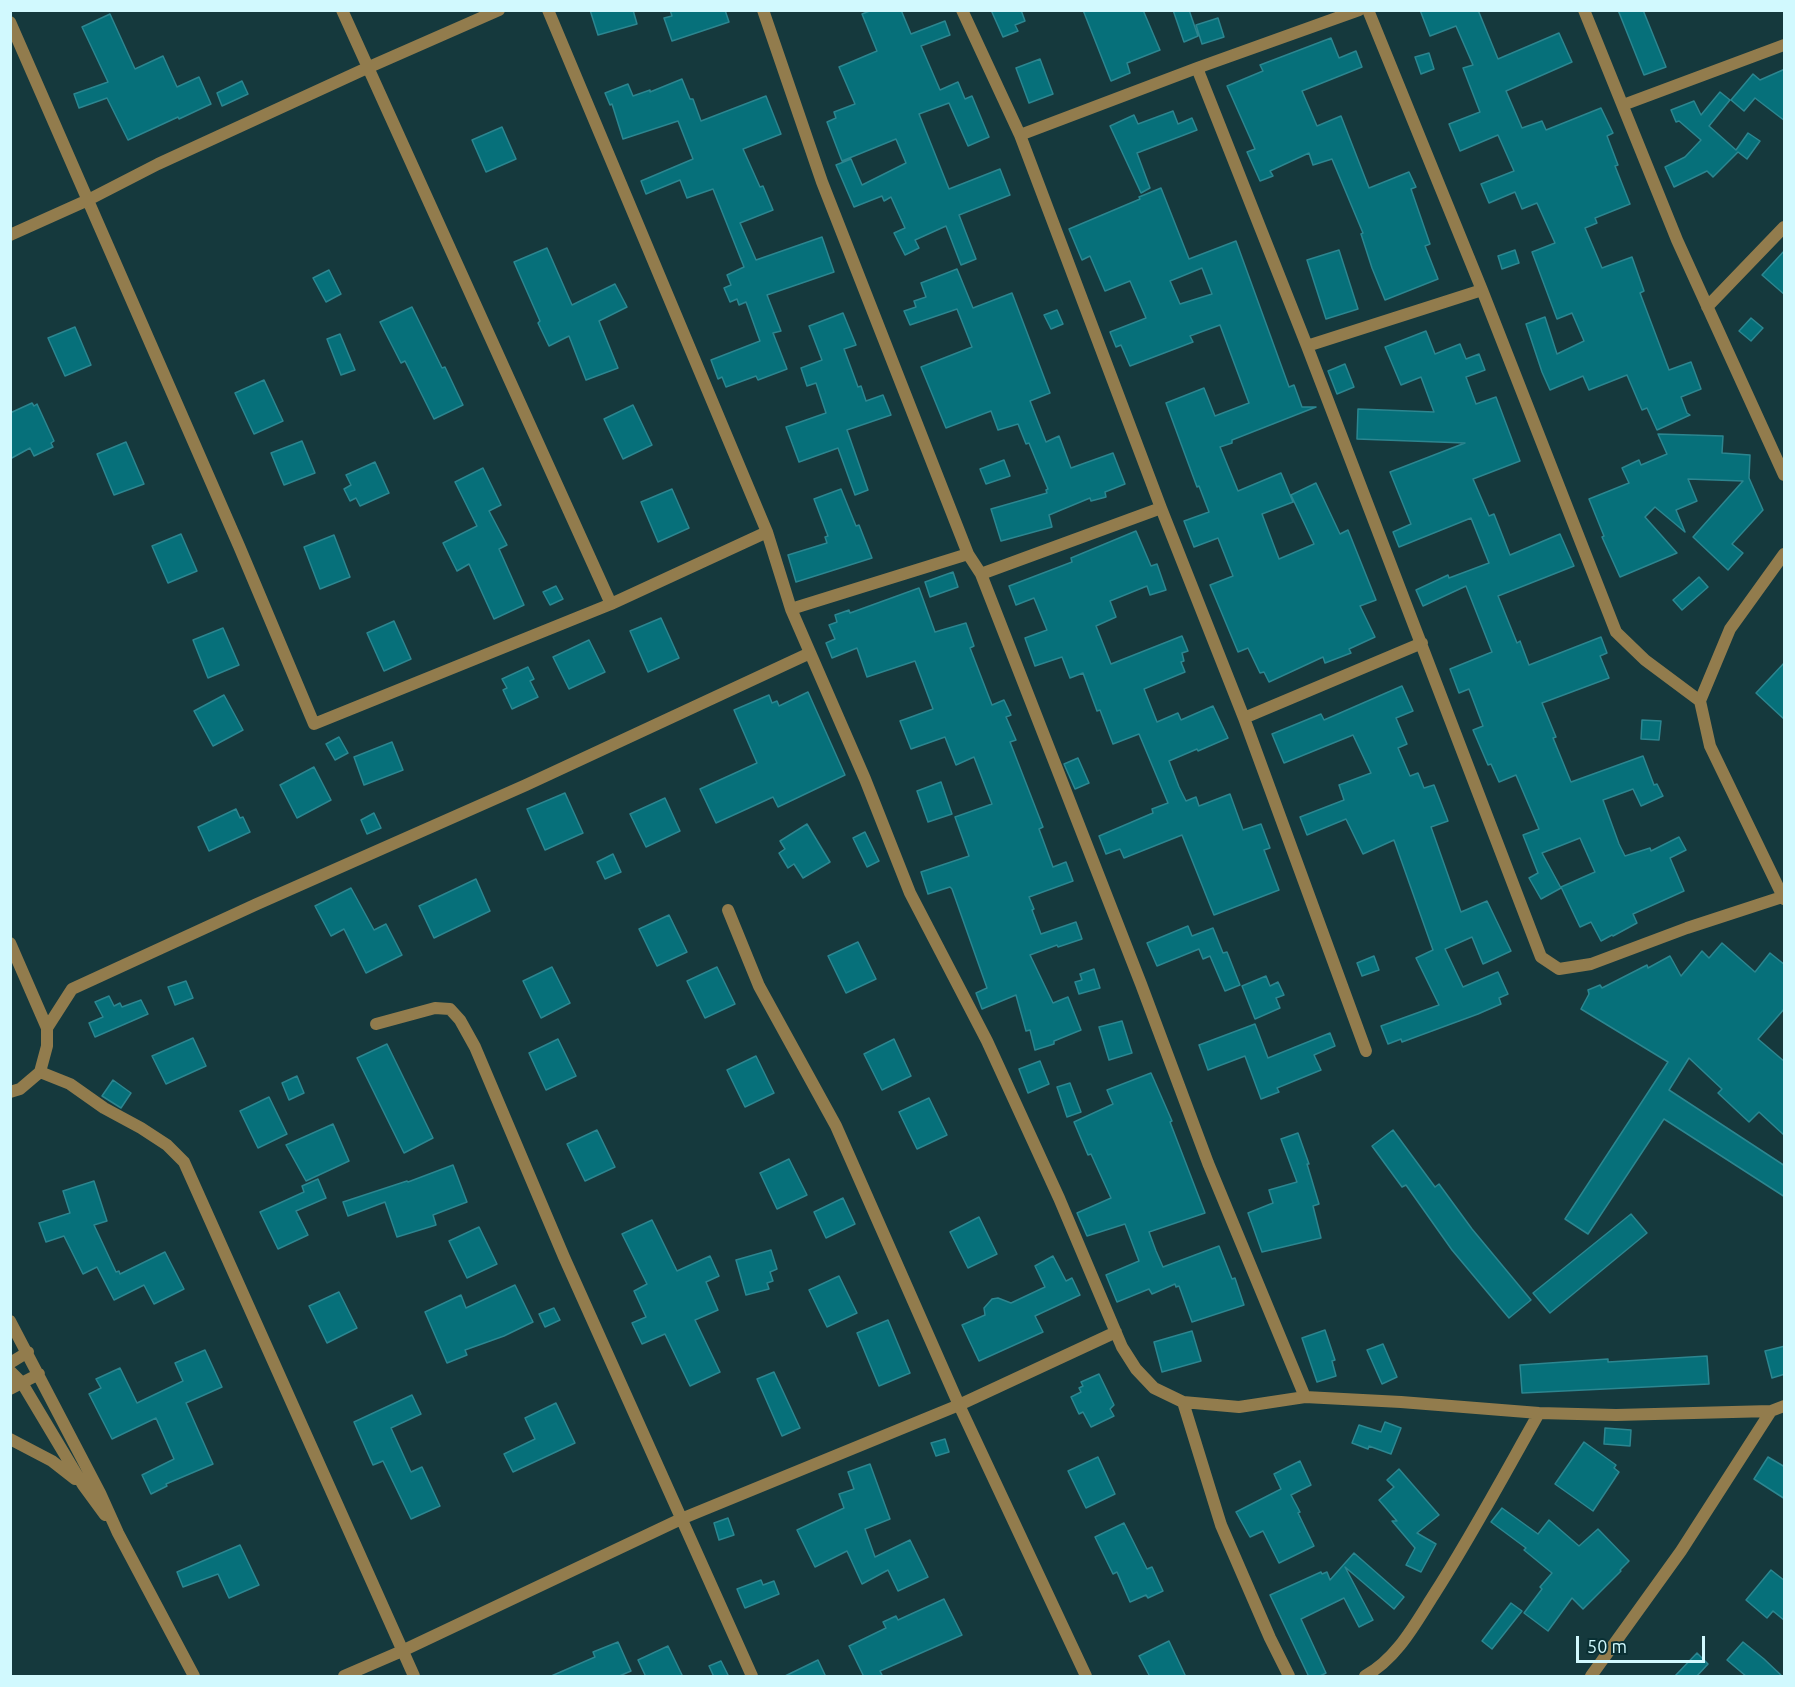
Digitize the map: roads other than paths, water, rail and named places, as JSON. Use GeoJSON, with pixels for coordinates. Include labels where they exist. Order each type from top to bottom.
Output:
{"type":"FeatureCollection","features":[{"type":"Feature","properties":{"kind":"street"},"geometry":{"type":"LineString","coordinates":[[342,10],[611,604]]}},
{"type":"Feature","properties":{"kind":"street"},"geometry":{"type":"LineString","coordinates":[[548,10],[767,532],[792,609],[865,779],[910,893],[987,1041],[1059,1198],[1122,1347],[1136,1369],[1154,1388],[1183,1402],[1239,1407],[1305,1397],[1539,1413],[1616,1415],[1771,1411],[1785,1407]]}},
{"type":"Feature","properties":{"kind":"street"},"geometry":{"type":"LineString","coordinates":[[763,10],[822,182],[968,554],[981,574],[1141,984],[1208,1163],[1305,1397]]}},
{"type":"Feature","properties":{"kind":"street"},"geometry":{"type":"LineString","coordinates":[[962,10],[1020,135],[1161,508],[1244,718],[1366,1051]]}},
{"type":"Feature","properties":{"kind":"street"},"geometry":{"type":"LineString","coordinates":[[1020,135],[1359,10]]}},
{"type":"Feature","properties":{"kind":"street"},"geometry":{"type":"LineString","coordinates":[[1368,10],[1482,290],[1616,632],[1645,660],[1700,701]]}},
{"type":"Feature","properties":{"kind":"street"},"geometry":{"type":"LineString","coordinates":[[1584,10],[1707,307],[1785,476]]}},
{"type":"Feature","properties":{"kind":"street"},"geometry":{"type":"LineString","coordinates":[[10,235],[88,200],[158,164],[495,11]]}},
{"type":"Feature","properties":{"kind":"street"},"geometry":{"type":"LineString","coordinates":[[10,22],[239,546],[314,724],[611,604],[767,532]]}},
{"type":"Feature","properties":{"kind":"street"},"geometry":{"type":"LineString","coordinates":[[1623,105],[1785,45]]}},
{"type":"Feature","properties":{"kind":"street"},"geometry":{"type":"LineString","coordinates":[[1197,68],[1308,346],[1540,957],[1559,969],[1591,964],[1687,928],[1783,898],[1710,746],[1700,701],[1730,629],[1785,554]]}},
{"type":"Feature","properties":{"kind":"street"},"geometry":{"type":"LineString","coordinates":[[1707,307],[1785,227]]}},
{"type":"Feature","properties":{"kind":"street"},"geometry":{"type":"LineString","coordinates":[[1308,346],[1482,290]]}},
{"type":"Feature","properties":{"kind":"street"},"geometry":{"type":"LineString","coordinates":[[981,574],[1161,508]]}},
{"type":"Feature","properties":{"kind":"street"},"geometry":{"type":"LineString","coordinates":[[792,609],[968,554]]}},
{"type":"Feature","properties":{"kind":"street"},"geometry":{"type":"LineString","coordinates":[[1244,718],[1422,643]]}},
{"type":"Feature","properties":{"kind":"street"},"geometry":{"type":"LineString","coordinates":[[47,1028],[72,989],[257,903],[526,785],[810,653]]}},
{"type":"Feature","properties":{"kind":"street"},"geometry":{"type":"LineString","coordinates":[[728,910],[759,986],[845,1146],[959,1405],[1086,1677]]}},
{"type":"Feature","properties":{"kind":"street"},"geometry":{"type":"LineString","coordinates":[[10,944],[47,1028],[47,1046],[40,1072],[20,1089],[10,1092]]}},
{"type":"Feature","properties":{"kind":"street"},"geometry":{"type":"LineString","coordinates":[[376,1024],[435,1008],[450,1009],[460,1020],[475,1047],[564,1257],[752,1677]]}},
{"type":"Feature","properties":{"kind":"street"},"geometry":{"type":"LineString","coordinates":[[40,1072],[70,1084],[104,1108],[141,1128],[167,1145],[184,1162],[414,1677]]}},
{"type":"Feature","properties":{"kind":"street"},"geometry":{"type":"LineString","coordinates":[[10,1321],[194,1677]]}},
{"type":"Feature","properties":{"kind":"street"},"geometry":{"type":"LineString","coordinates":[[344,1677],[681,1519],[959,1405],[1116,1332]]}},
{"type":"Feature","properties":{"kind":"street"},"geometry":{"type":"LineString","coordinates":[[10,1363],[28,1352]]}},
{"type":"Feature","properties":{"kind":"street"},"geometry":{"type":"LineString","coordinates":[[10,1371],[16,1386],[118,1533]]}},
{"type":"Feature","properties":{"kind":"street"},"geometry":{"type":"LineString","coordinates":[[16,1386],[39,1374]]}},
{"type":"Feature","properties":{"kind":"street"},"geometry":{"type":"LineString","coordinates":[[1183,1402],[1221,1526],[1289,1677]]}},
{"type":"Feature","properties":{"kind":"street"},"geometry":{"type":"LineString","coordinates":[[1591,1677],[1681,1551],[1771,1411]]}},
{"type":"Feature","properties":{"kind":"street"},"geometry":{"type":"LineString","coordinates":[[1365,1677],[1401,1646],[1457,1559],[1539,1413]]}},
{"type":"Feature","properties":{"kind":"street"},"geometry":{"type":"LineString","coordinates":[[10,1439],[52,1461],[83,1485]]}}]}
